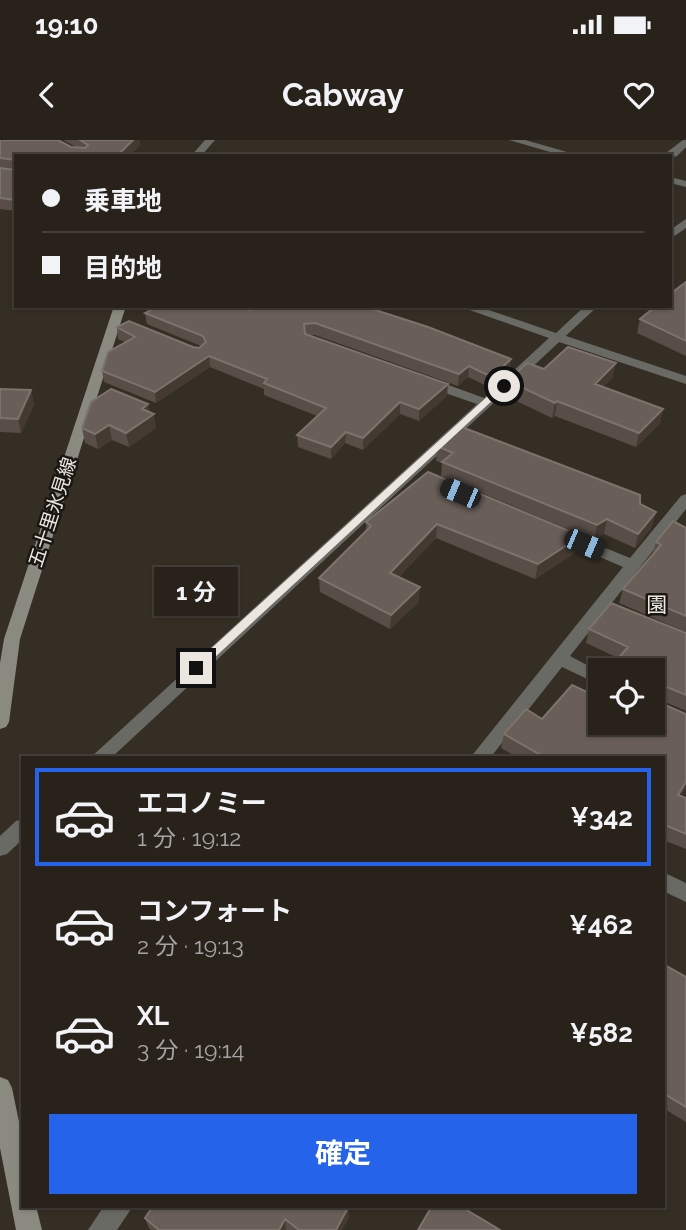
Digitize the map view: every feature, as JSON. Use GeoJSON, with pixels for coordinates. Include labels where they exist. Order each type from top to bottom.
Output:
{"type":"FeatureCollection","features":[{"type":"Feature","properties":{"kind":"main road","name":"五十里氷見線"},"geometry":{"type":"LineString","coordinates":[[0,722],[12,639],[120,316]]}},
{"type":"Feature","properties":{"kind":"main road"},"geometry":{"type":"LineString","coordinates":[[0,1088],[21,1194]]}},
{"type":"Feature","properties":{"kind":"main road"},"geometry":{"type":"LineString","coordinates":[[24,1208],[29,1230]]}},
{"type":"Feature","properties":{"kind":"street"},"geometry":{"type":"LineString","coordinates":[[198,154],[210,140]]}},
{"type":"Feature","properties":{"kind":"street"},"geometry":{"type":"LineString","coordinates":[[514,140],[568,154]]}},
{"type":"Feature","properties":{"kind":"street"},"geometry":{"type":"LineString","coordinates":[[672,155],[686,142]]}},
{"type":"Feature","properties":{"kind":"street"},"geometry":{"type":"LineString","coordinates":[[672,234],[686,222]]}},
{"type":"Feature","properties":{"kind":"street"},"geometry":{"type":"LineString","coordinates":[[470,308],[686,380]]}},
{"type":"Feature","properties":{"kind":"street"},"geometry":{"type":"LineString","coordinates":[[101,756],[416,475],[486,403],[590,308]]}},
{"type":"Feature","properties":{"kind":"street"},"geometry":{"type":"LineString","coordinates":[[411,376],[486,403]]}},
{"type":"Feature","properties":{"kind":"street"},"geometry":{"type":"LineString","coordinates":[[481,756],[558,658],[607,608],[633,565],[686,499]]}},
{"type":"Feature","properties":{"kind":"street"},"geometry":{"type":"LineString","coordinates":[[668,521],[686,528]]}},
{"type":"Feature","properties":{"kind":"street"},"geometry":{"type":"LineString","coordinates":[[546,529],[633,565]]}},
{"type":"Feature","properties":{"kind":"street"},"geometry":{"type":"LineString","coordinates":[[558,658],[588,673]]}},
{"type":"Feature","properties":{"kind":"street"},"geometry":{"type":"LineString","coordinates":[[0,848],[21,829]]}},
{"type":"Feature","properties":{"kind":"street"},"geometry":{"type":"LineString","coordinates":[[665,882],[686,893]]}},
{"type":"Feature","properties":{"kind":"street"},"geometry":{"type":"LineString","coordinates":[[101,1230],[118,1208]]}},
{"type":"Feature","properties":{"kind":"building"},"geometry":{"type":"Polygon","coordinates":[[[0,140],[58,140],[71,147],[85,148],[88,145],[80,140],[133,140],[119,154],[14,154],[14,160],[0,158],[0,140]]]}},
{"type":"Feature","properties":{"kind":"building"},"geometry":{"type":"Polygon","coordinates":[[[0,168],[14,170],[14,200],[0,198],[0,168]]]}},
{"type":"Feature","properties":{"kind":"building"},"geometry":{"type":"Polygon","coordinates":[[[686,282],[686,341],[640,319],[654,308],[672,308],[672,292],[686,282]]]}},
{"type":"Feature","properties":{"kind":"building"},"geometry":{"type":"Polygon","coordinates":[[[154,308],[369,308],[511,359],[492,377],[469,366],[459,374],[315,323],[304,324],[305,334],[448,384],[419,409],[400,402],[363,438],[346,432],[331,447],[297,435],[326,408],[264,383],[267,379],[209,356],[155,392],[102,371],[108,352],[135,337],[117,327],[129,321],[193,347],[199,348],[206,342],[203,336],[145,313],[154,308]]]}},
{"type":"Feature","properties":{"kind":"building"},"geometry":{"type":"Polygon","coordinates":[[[568,347],[616,363],[595,384],[663,409],[639,433],[557,401],[555,403],[508,381],[527,363],[544,369],[568,347]]]}},
{"type":"Feature","properties":{"kind":"building"},"geometry":{"type":"Polygon","coordinates":[[[0,389],[31,390],[18,419],[0,418],[0,389]]]}},
{"type":"Feature","properties":{"kind":"building"},"geometry":{"type":"Polygon","coordinates":[[[111,389],[148,404],[142,409],[154,414],[126,433],[109,425],[95,434],[82,428],[91,402],[111,389]]]}},
{"type":"Feature","properties":{"kind":"building"},"geometry":{"type":"Polygon","coordinates":[[[459,426],[640,495],[640,504],[656,512],[638,534],[607,519],[597,525],[442,462],[453,453],[437,446],[459,426]]]}},
{"type":"Feature","properties":{"kind":"building"},"geometry":{"type":"Polygon","coordinates":[[[428,472],[581,536],[538,564],[437,524],[390,573],[420,587],[391,615],[319,578],[371,526],[366,522],[428,472]]]}},
{"type":"Feature","properties":{"kind":"building"},"geometry":{"type":"Polygon","coordinates":[[[673,521],[686,528],[686,616],[623,589],[661,545],[656,542],[673,521]]]}},
{"type":"Feature","properties":{"kind":"building"},"geometry":{"type":"Polygon","coordinates":[[[611,603],[686,633],[686,695],[665,686],[665,658],[618,658],[628,647],[589,629],[611,603]]]}},
{"type":"Feature","properties":{"kind":"building"},"geometry":{"type":"Polygon","coordinates":[[[572,685],[588,693],[588,735],[665,735],[665,705],[686,714],[686,782],[678,795],[686,798],[686,834],[665,825],[665,756],[542,756],[504,734],[526,709],[542,719],[572,685]]]}},
{"type":"Feature","properties":{"kind":"building"},"geometry":{"type":"Polygon","coordinates":[[[665,965],[686,977],[686,1107],[665,1094],[665,965]]]}},
{"type":"Feature","properties":{"kind":"building"},"geometry":{"type":"Polygon","coordinates":[[[152,1208],[348,1208],[336,1230],[299,1230],[285,1219],[279,1230],[159,1230],[145,1218],[152,1208]]]}},
{"type":"Feature","properties":{"kind":"building"},"geometry":{"type":"Polygon","coordinates":[[[431,1208],[463,1208],[500,1230],[418,1230],[431,1208]]]}},
{"type":"Feature","properties":{"kind":"district","name":"園"},"geometry":{"type":"Point","coordinates":[657,605]}},
{"type":"Feature","properties":{"kind":"route"},"geometry":{"type":"LineString","coordinates":[[196,668],[504,386]]}}]}
